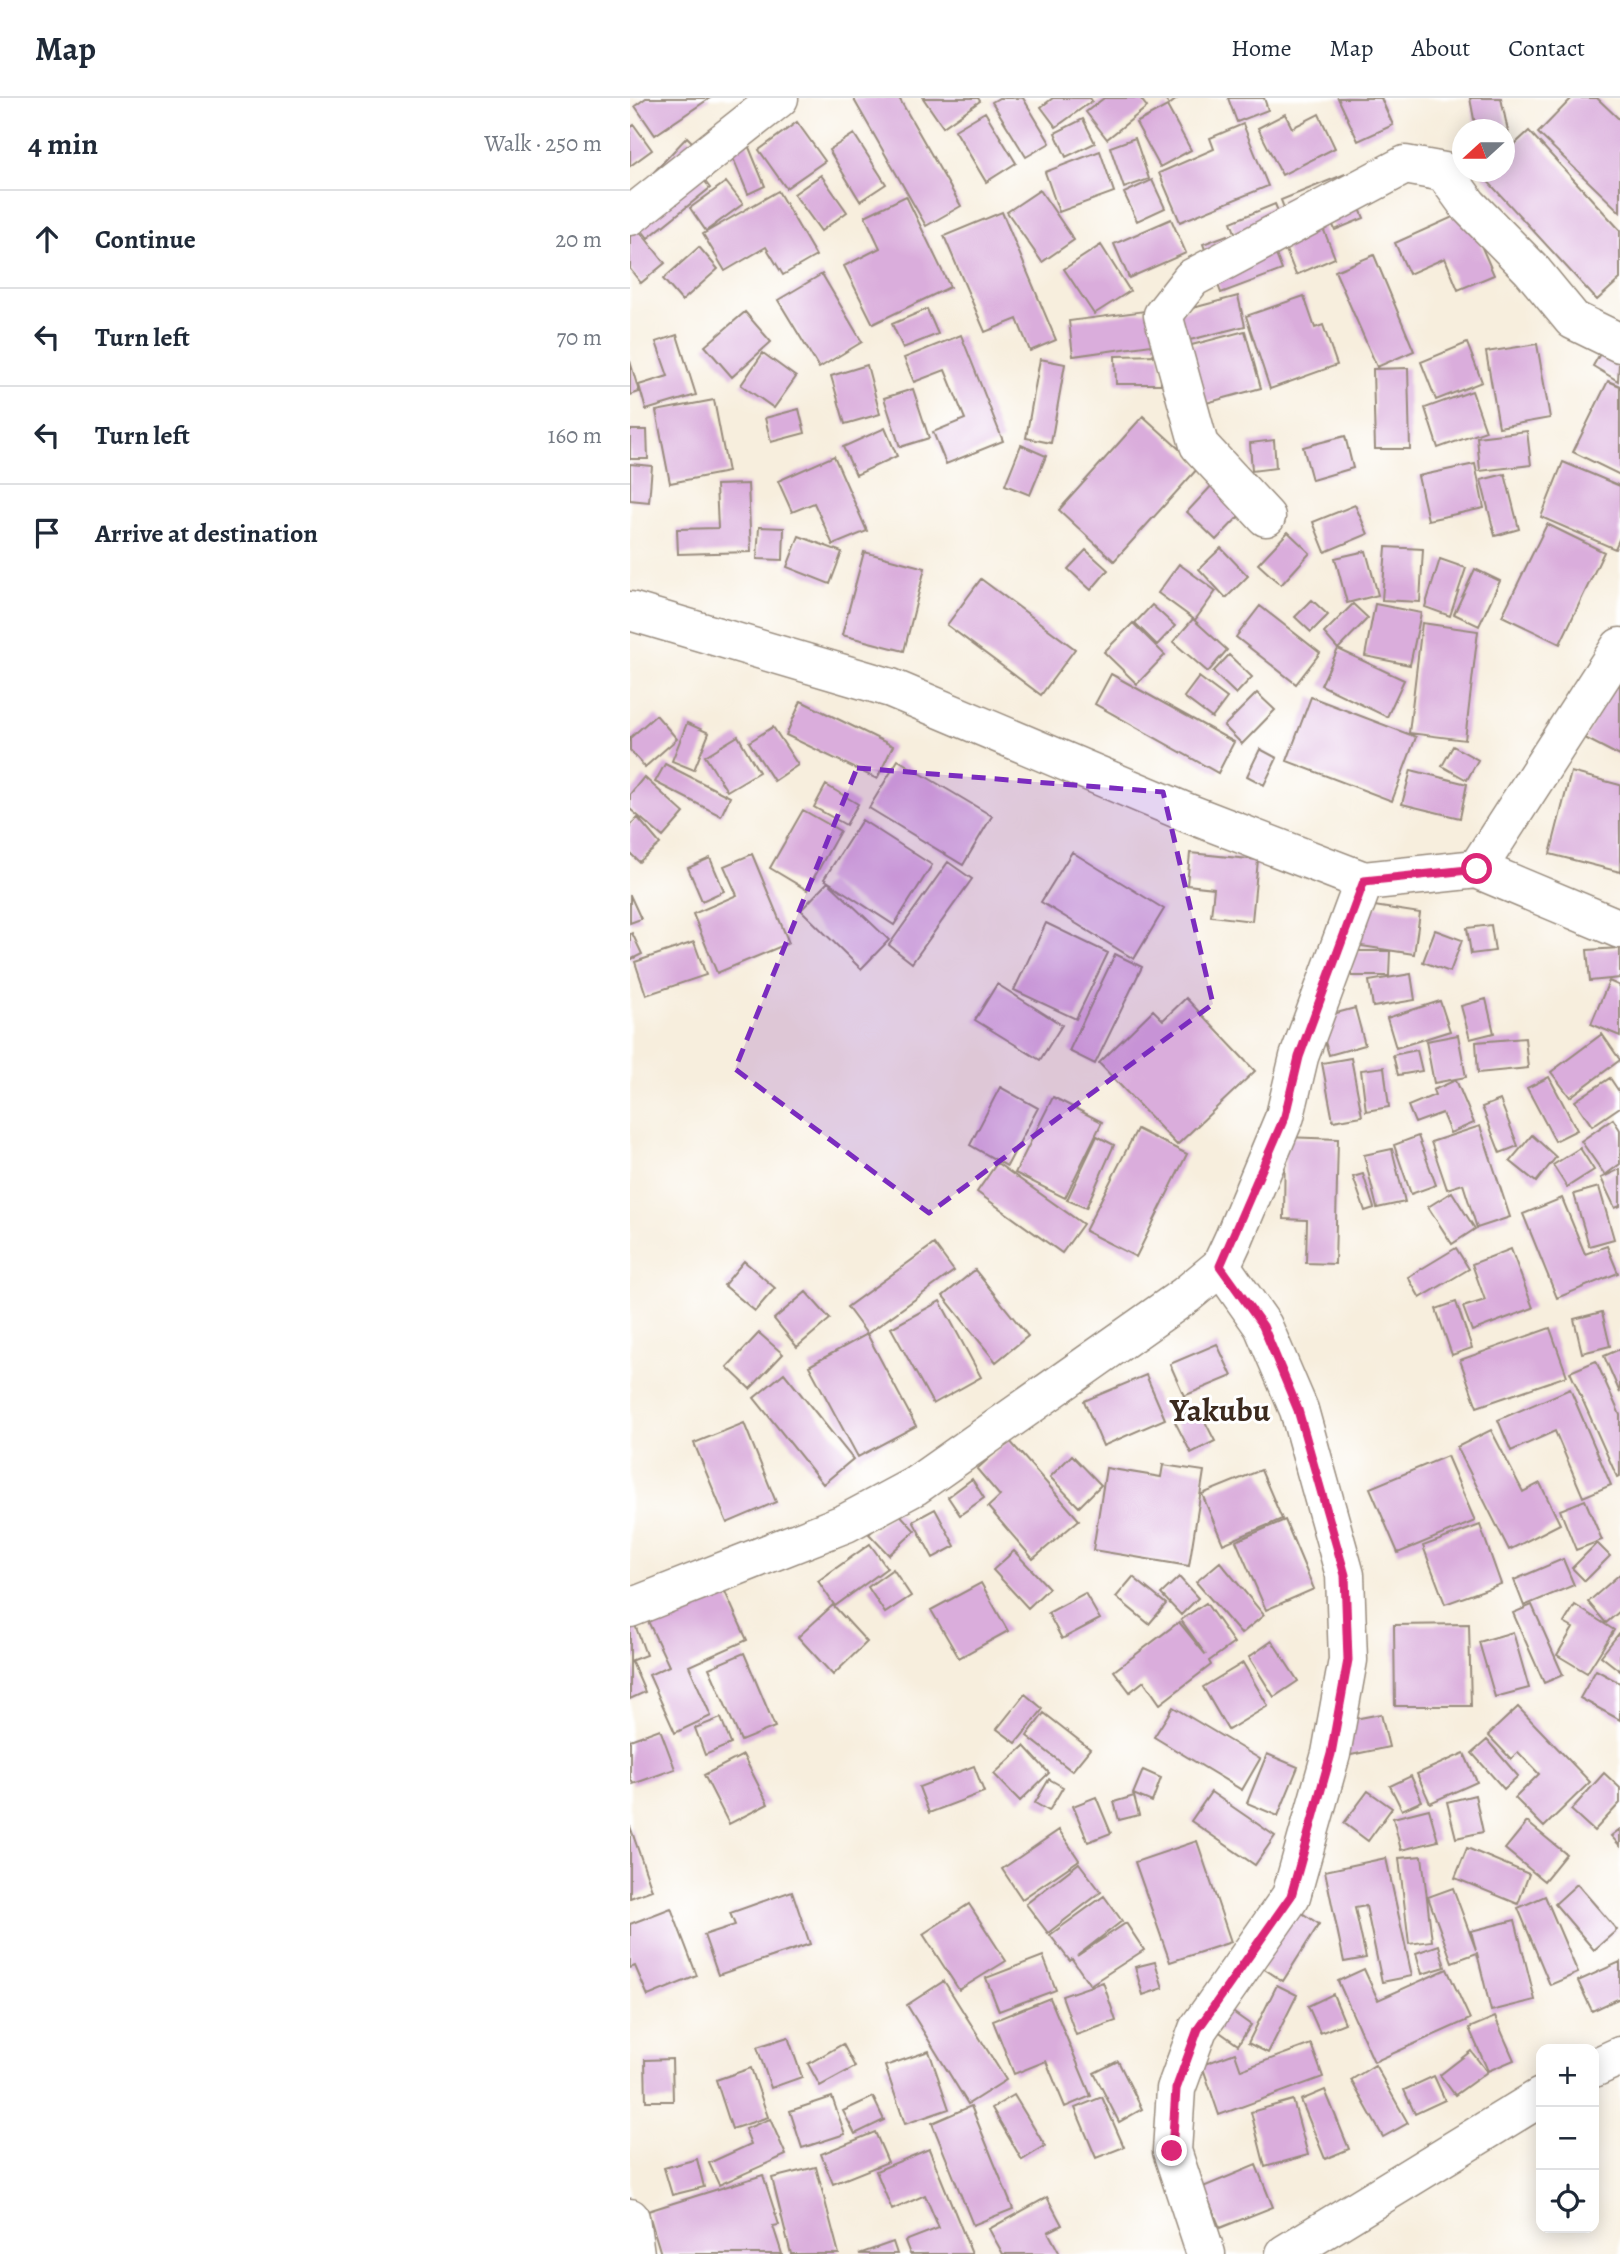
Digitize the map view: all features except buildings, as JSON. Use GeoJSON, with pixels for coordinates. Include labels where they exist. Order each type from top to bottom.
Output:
{"type":"FeatureCollection","features":[{"type":"Feature","properties":{"kind":"street"},"geometry":{"type":"LineString","coordinates":[[630,216],[779,98]]}},
{"type":"Feature","properties":{"kind":"street"},"geometry":{"type":"LineString","coordinates":[[1266,517],[1199,445],[1163,315],[1192,278],[1405,165],[1444,172],[1468,205],[1531,269],[1573,320],[1620,343]]}},
{"type":"Feature","properties":{"kind":"street"},"geometry":{"type":"LineString","coordinates":[[630,611],[891,688],[1190,814],[1364,881],[1477,869],[1620,929]]}},
{"type":"Feature","properties":{"kind":"street"},"geometry":{"type":"LineString","coordinates":[[1477,869],[1620,647]]}},
{"type":"Feature","properties":{"kind":"street"},"geometry":{"type":"LineString","coordinates":[[630,1608],[846,1523],[915,1486],[1186,1295],[1220,1266],[1285,1116],[1299,1057],[1364,881]]}},
{"type":"Feature","properties":{"kind":"street"},"geometry":{"type":"LineString","coordinates":[[1206,2254],[1172,2151],[1176,2089],[1198,2029],[1291,1896],[1331,1754],[1348,1660],[1345,1575],[1298,1410],[1263,1326],[1220,1266]]}},
{"type":"Feature","properties":{"kind":"street"},"geometry":{"type":"LineString","coordinates":[[1599,2066],[1620,2056]]}},
{"type":"Feature","properties":{"kind":"street"},"geometry":{"type":"LineString","coordinates":[[1285,2254],[1536,2100]]}},
{"type":"Feature","properties":{"kind":"street"},"geometry":{"type":"LineString","coordinates":[[630,2218],[635,2254]]}},
{"type":"Feature","properties":{"kind":"highlighted area"},"geometry":{"type":"Polygon","coordinates":[[[857,768],[1163,792],[1213,1004],[929,1213],[735,1069],[857,768]]]}},
{"type":"Feature","properties":{"kind":"district","name":"Yakubu"},"geometry":{"type":"Point","coordinates":[1220,1410]}},
{"type":"Feature","properties":{"kind":"route"},"geometry":{"type":"LineString","coordinates":[[1172,2151],[1176,2089],[1198,2029],[1291,1896],[1331,1754],[1348,1660],[1345,1575],[1298,1410],[1263,1326],[1220,1266],[1285,1116],[1299,1057],[1364,881],[1477,869]]}}]}
